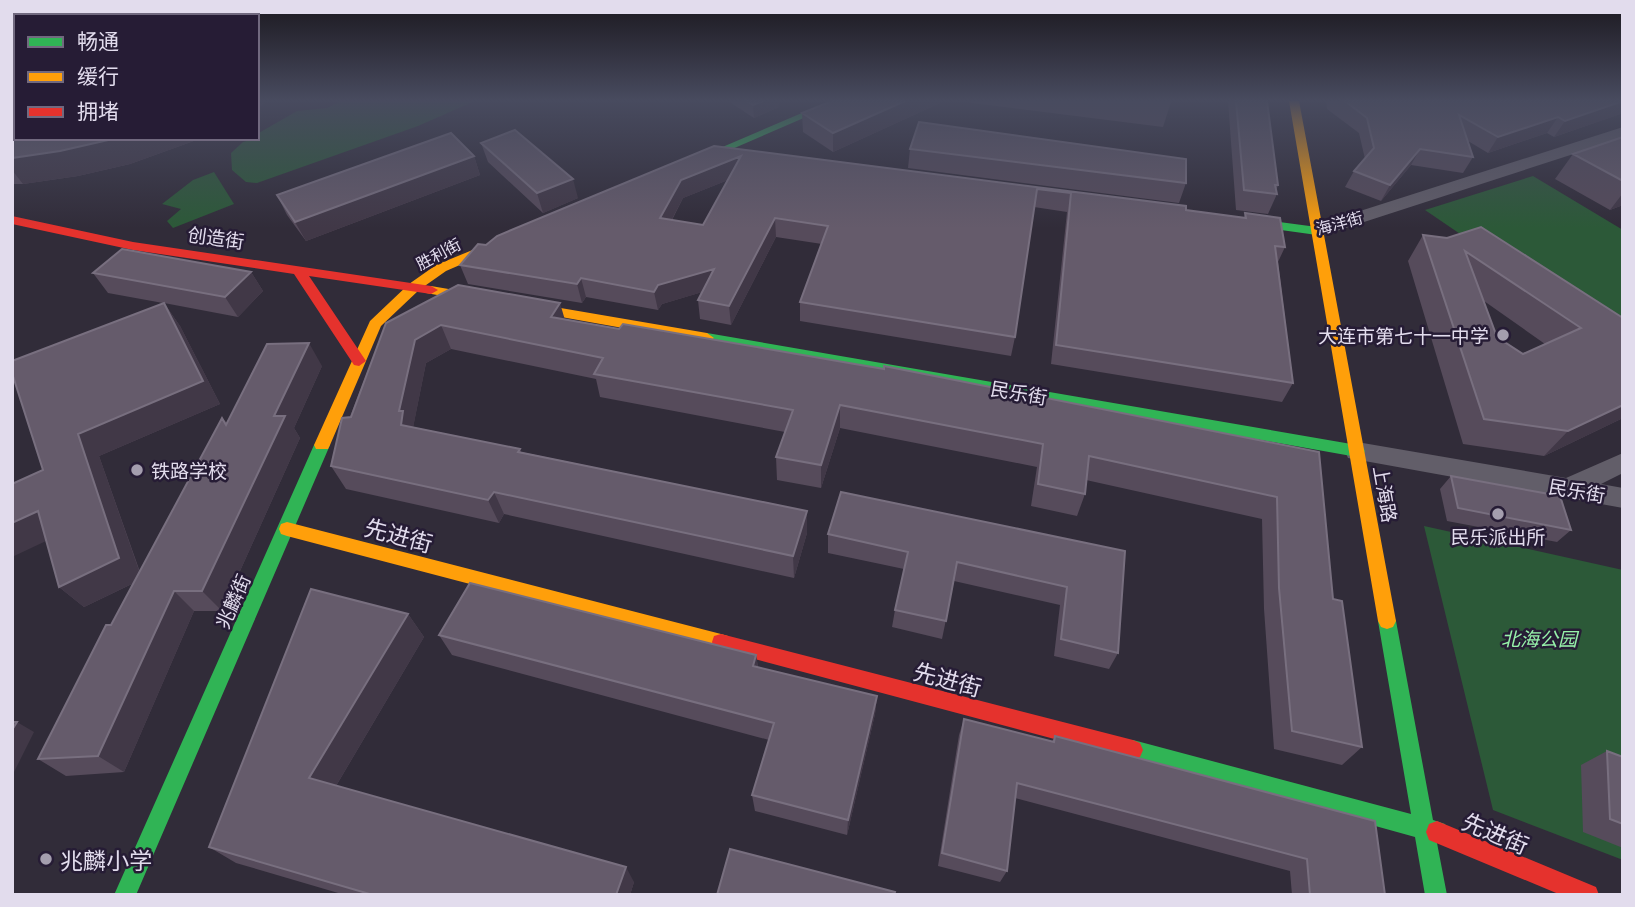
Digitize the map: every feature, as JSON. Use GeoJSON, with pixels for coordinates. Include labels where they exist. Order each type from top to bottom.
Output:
{"type":"FeatureCollection","features":[{"type":"Feature","properties":{"kind":"street"},"geometry":{"type":"LineString","coordinates":[[664,174],[737,143]]}},
{"type":"Feature","properties":{"kind":"street","name":"上海路"},"geometry":{"type":"LineString","coordinates":[[1301,143],[1436,895]]}},
{"type":"Feature","properties":{"kind":"street","name":"海洋街"},"geometry":{"type":"LineString","coordinates":[[1221,219],[1317,231],[1588,143]]}},
{"type":"Feature","properties":{"kind":"street"},"geometry":{"type":"LineString","coordinates":[[712,154],[740,158]]}},
{"type":"Feature","properties":{"kind":"street","name":"创造街"},"geometry":{"type":"LineString","coordinates":[[12,220],[133,246],[414,287]]}},
{"type":"Feature","properties":{"kind":"street","name":"胜利街"},"geometry":{"type":"LineString","coordinates":[[375,324],[414,287],[441,268],[518,235]]}},
{"type":"Feature","properties":{"kind":"street"},"geometry":{"type":"LineString","coordinates":[[298,270],[359,361]]}},
{"type":"Feature","properties":{"kind":"street","name":"民乐街"},"geometry":{"type":"LineString","coordinates":[[414,287],[1623,498]]}},
{"type":"Feature","properties":{"kind":"street","name":"兆麟街"},"geometry":{"type":"LineString","coordinates":[[125,895],[375,324]]}},
{"type":"Feature","properties":{"kind":"street"},"geometry":{"type":"LineString","coordinates":[[1569,488],[1623,462]]}},
{"type":"Feature","properties":{"kind":"street","name":"先进街"},"geometry":{"type":"LineString","coordinates":[[287,529],[1423,826],[1588,895]]}},
{"type":"Feature","properties":{"kind":"green space"},"geometry":{"type":"Polygon","coordinates":[[[242,143],[369,143],[257,183],[246,182],[232,170],[231,153],[242,143]]]}},
{"type":"Feature","properties":{"kind":"green space"},"geometry":{"type":"Polygon","coordinates":[[[214,172],[234,204],[173,228],[167,221],[181,209],[162,204],[193,180],[214,172]]]}},
{"type":"Feature","properties":{"kind":"green space"},"geometry":{"type":"Polygon","coordinates":[[[1533,176],[1623,230],[1623,345],[1425,210],[1533,176]]]}},
{"type":"Feature","properties":{"kind":"green space","name":"北海公园"},"geometry":{"type":"Polygon","coordinates":[[[1424,526],[1623,570],[1623,860],[1493,810],[1424,526]]]}},
{"type":"Feature","properties":{"kind":"building"},"geometry":{"type":"Polygon","coordinates":[[[12,143],[94,143],[60,151],[12,158],[12,143]]]}},
{"type":"Feature","properties":{"kind":"building"},"geometry":{"type":"Polygon","coordinates":[[[422,143],[461,143],[474,156],[295,222],[277,195],[422,143]]]}},
{"type":"Feature","properties":{"kind":"building"},"geometry":{"type":"Polygon","coordinates":[[[481,143],[531,143],[573,179],[537,193],[481,143]]]}},
{"type":"Feature","properties":{"kind":"building"},"geometry":{"type":"Polygon","coordinates":[[[912,143],[1073,143],[1186,159],[1186,183],[910,149],[912,143]]]}},
{"type":"Feature","properties":{"kind":"building"},"geometry":{"type":"Polygon","coordinates":[[[1240,143],[1273,143],[1277,194],[1244,190],[1240,143]]]}},
{"type":"Feature","properties":{"kind":"building"},"geometry":{"type":"Polygon","coordinates":[[[1373,143],[1468,143],[1473,157],[1420,149],[1390,185],[1354,171],[1374,148],[1373,143]]]}},
{"type":"Feature","properties":{"kind":"building"},"geometry":{"type":"Polygon","coordinates":[[[1604,143],[1623,143],[1623,181],[1573,154],[1604,143]]]}},
{"type":"Feature","properties":{"kind":"building"},"geometry":{"type":"Polygon","coordinates":[[[714,146],[1186,206],[1186,210],[1246,218],[1245,213],[1280,218],[1285,247],[1275,246],[1293,383],[1056,345],[1071,193],[1037,189],[1015,337],[800,302],[828,226],[775,218],[729,306],[698,300],[714,269],[658,285],[654,292],[581,278],[577,284],[460,265],[478,244],[486,245],[497,236],[714,146]],[[741,156],[681,180],[660,218],[703,225],[741,156]]]}},
{"type":"Feature","properties":{"kind":"building"},"geometry":{"type":"Polygon","coordinates":[[[1481,227],[1623,318],[1623,405],[1568,431],[1484,419],[1423,235],[1447,238],[1481,227]],[[1465,251],[1497,337],[1523,354],[1581,328],[1465,251]]]}},
{"type":"Feature","properties":{"kind":"building"},"geometry":{"type":"Polygon","coordinates":[[[122,249],[251,272],[225,297],[93,273],[122,249]]]}},
{"type":"Feature","properties":{"kind":"building"},"geometry":{"type":"Polygon","coordinates":[[[458,285],[560,303],[551,317],[619,329],[623,324],[884,369],[884,366],[1319,452],[1333,599],[1342,601],[1362,747],[1292,731],[1279,588],[1277,497],[1089,456],[1085,494],[1038,484],[1043,444],[840,405],[821,465],[776,457],[793,410],[594,374],[603,358],[441,325],[415,340],[399,411],[403,411],[401,425],[520,449],[518,452],[807,511],[793,556],[494,492],[488,500],[331,466],[342,418],[351,417],[386,323],[458,285]]]}},
{"type":"Feature","properties":{"kind":"building"},"geometry":{"type":"Polygon","coordinates":[[[164,303],[203,381],[78,434],[119,558],[59,587],[38,511],[12,523],[12,484],[43,470],[12,373],[12,361],[164,303]]]}},
{"type":"Feature","properties":{"kind":"building"},"geometry":{"type":"Polygon","coordinates":[[[309,343],[274,416],[285,416],[202,591],[174,591],[98,756],[38,759],[106,625],[111,625],[222,418],[226,425],[267,344],[309,343]]]}},
{"type":"Feature","properties":{"kind":"building"},"geometry":{"type":"Polygon","coordinates":[[[1451,476],[1560,496],[1571,530],[1458,508],[1451,476]]]}},
{"type":"Feature","properties":{"kind":"building"},"geometry":{"type":"Polygon","coordinates":[[[841,492],[1125,551],[1118,653],[1061,639],[1067,587],[957,562],[946,621],[895,610],[908,552],[828,534],[841,492]]]}},
{"type":"Feature","properties":{"kind":"building"},"geometry":{"type":"Polygon","coordinates":[[[470,583],[756,655],[753,666],[877,696],[848,820],[752,795],[774,723],[439,635],[470,583]]]}},
{"type":"Feature","properties":{"kind":"building"},"geometry":{"type":"Polygon","coordinates":[[[311,589],[408,614],[309,778],[626,867],[616,895],[373,895],[209,847],[311,589]]]}},
{"type":"Feature","properties":{"kind":"building"},"geometry":{"type":"Polygon","coordinates":[[[964,719],[1054,742],[1055,736],[1375,821],[1385,895],[1310,895],[1307,859],[1017,783],[1007,871],[942,853],[964,719]]]}},
{"type":"Feature","properties":{"kind":"building"},"geometry":{"type":"Polygon","coordinates":[[[1607,751],[1623,757],[1623,824],[1610,819],[1607,751]]]}},
{"type":"Feature","properties":{"kind":"building"},"geometry":{"type":"Polygon","coordinates":[[[730,849],[895,892],[894,895],[717,895],[730,849]]]}},
{"type":"Feature","properties":{"kind":"traffic: fast"},"geometry":{"type":"LineString","coordinates":[[684,166],[738,143]]}},
{"type":"Feature","properties":{"kind":"traffic: fast"},"geometry":{"type":"LineString","coordinates":[[1233,220],[1317,231]]}},
{"type":"Feature","properties":{"kind":"traffic: fast"},"geometry":{"type":"LineString","coordinates":[[707,338],[1357,451]]}},
{"type":"Feature","properties":{"kind":"traffic: fast"},"geometry":{"type":"LineString","coordinates":[[125,895],[322,445]]}},
{"type":"Feature","properties":{"kind":"traffic: fast"},"geometry":{"type":"LineString","coordinates":[[1387,621],[1436,895]]}},
{"type":"Feature","properties":{"kind":"traffic: fast"},"geometry":{"type":"LineString","coordinates":[[1133,750],[1437,832]]}},
{"type":"Feature","properties":{"kind":"traffic: slow"},"geometry":{"type":"LineString","coordinates":[[1302,143],[1387,621]]}},
{"type":"Feature","properties":{"kind":"traffic: slow"},"geometry":{"type":"LineString","coordinates":[[322,445],[375,324],[414,287],[441,268],[509,239]]}},
{"type":"Feature","properties":{"kind":"traffic: slow"},"geometry":{"type":"LineString","coordinates":[[431,290],[707,338]]}},
{"type":"Feature","properties":{"kind":"traffic: slow"},"geometry":{"type":"LineString","coordinates":[[287,529],[721,642]]}},
{"type":"Feature","properties":{"kind":"traffic: jam"},"geometry":{"type":"LineString","coordinates":[[12,220],[133,246],[431,290]]}},
{"type":"Feature","properties":{"kind":"traffic: jam"},"geometry":{"type":"LineString","coordinates":[[298,270],[359,361]]}},
{"type":"Feature","properties":{"kind":"traffic: jam"},"geometry":{"type":"LineString","coordinates":[[721,642],[1133,750]]}},
{"type":"Feature","properties":{"kind":"traffic: jam"},"geometry":{"type":"LineString","coordinates":[[1437,832],[1588,895]]}},
{"type":"Feature","properties":{"kind":"place","name":"大连市第七十一中学"},"geometry":{"type":"Point","coordinates":[1503,335]}},
{"type":"Feature","properties":{"kind":"place","name":"铁路学校"},"geometry":{"type":"Point","coordinates":[137,470]}},
{"type":"Feature","properties":{"kind":"place","name":"民乐派出所"},"geometry":{"type":"Point","coordinates":[1498,514]}},
{"type":"Feature","properties":{"kind":"place","name":"兆麟小学"},"geometry":{"type":"Point","coordinates":[46,859]}}]}
